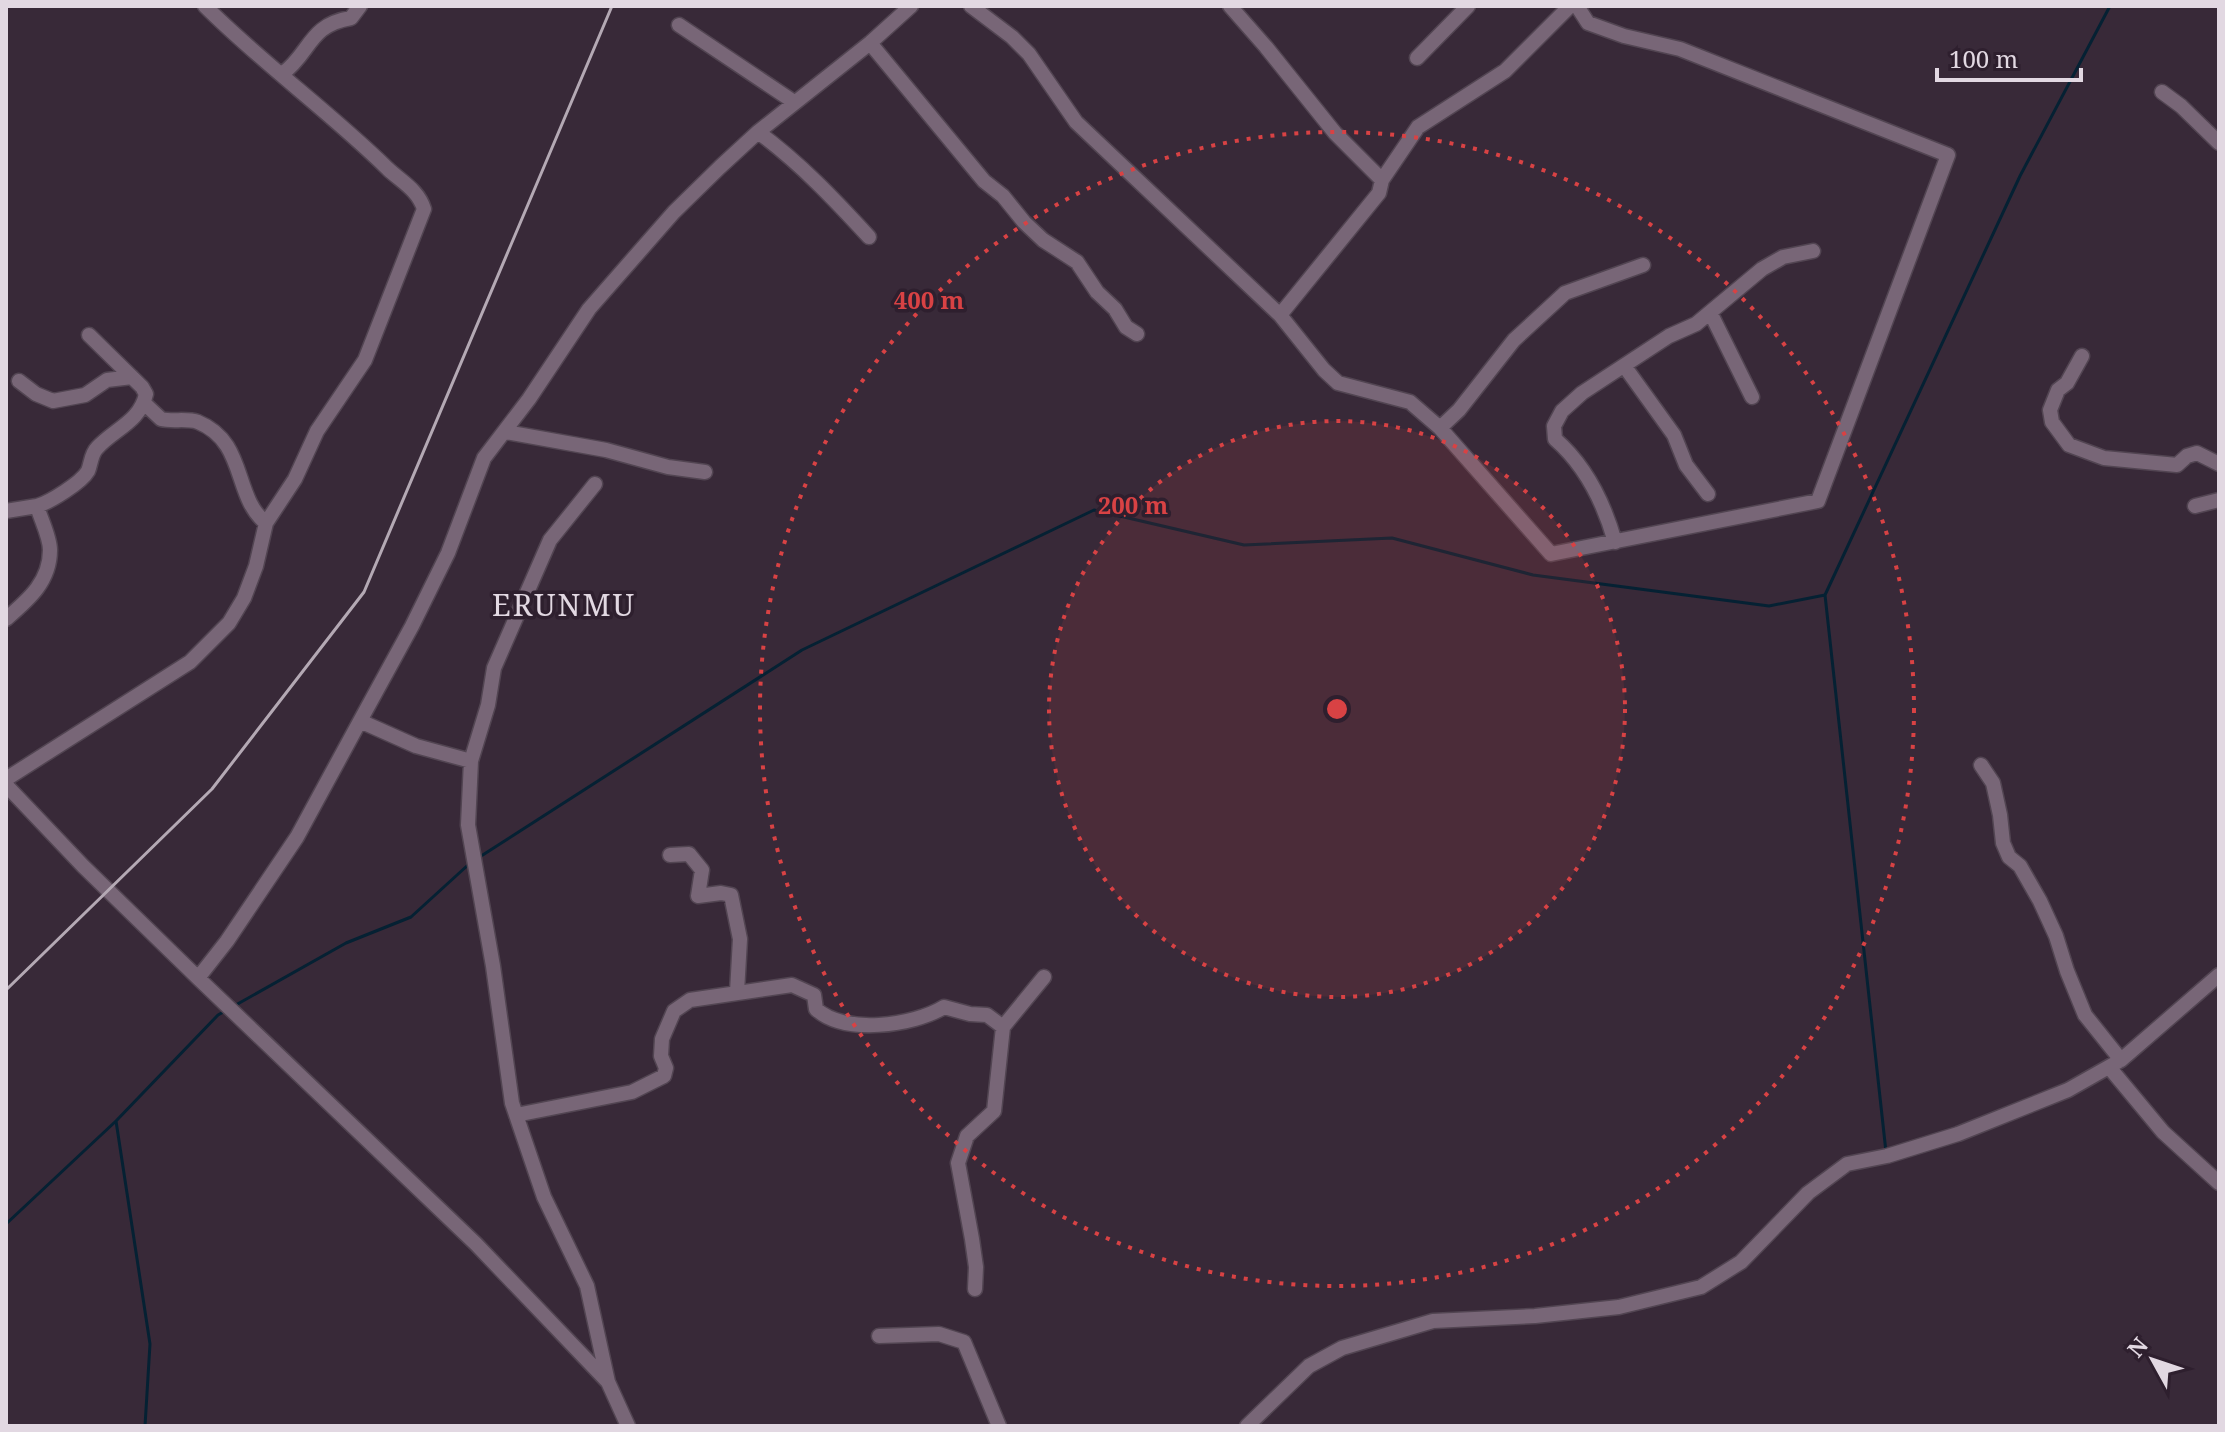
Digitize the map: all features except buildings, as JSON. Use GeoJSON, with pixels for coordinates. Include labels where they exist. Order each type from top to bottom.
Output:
{"type":"FeatureCollection","features":[{"type":"Feature","properties":{"kind":"street"},"geometry":{"type":"LineString","coordinates":[[6,779],[190,662],[215,639],[244,598],[256,566],[266,523],[295,479],[317,431],[365,360],[424,209],[414,191],[238,39],[205,6]]}},
{"type":"Feature","properties":{"kind":"street"},"geometry":{"type":"LineString","coordinates":[[282,74],[295,65],[316,33],[332,21],[351,18],[360,6]]}},
{"type":"Feature","properties":{"kind":"street"},"geometry":{"type":"LineString","coordinates":[[198,978],[227,941],[297,837],[412,626],[448,553],[484,458],[506,432],[589,309],[674,212],[758,132],[870,43],[911,6]]}},
{"type":"Feature","properties":{"kind":"street"},"geometry":{"type":"LineString","coordinates":[[971,6],[1029,54],[1076,122],[1280,315],[1324,370],[1338,383],[1410,402],[1440,428],[1551,554],[1818,501],[1948,155],[1680,49],[1624,36],[1588,23],[1577,6]]}},
{"type":"Feature","properties":{"kind":"street"},"geometry":{"type":"LineString","coordinates":[[1230,6],[1335,133],[1382,180]]}},
{"type":"Feature","properties":{"kind":"street"},"geometry":{"type":"LineString","coordinates":[[1417,58],[1468,6]]}},
{"type":"Feature","properties":{"kind":"street"},"geometry":{"type":"LineString","coordinates":[[1280,315],[1379,193],[1382,180],[1418,127],[1505,71],[1570,6]]}},
{"type":"Feature","properties":{"kind":"street"},"geometry":{"type":"LineString","coordinates":[[679,25],[794,102]]}},
{"type":"Feature","properties":{"kind":"street"},"geometry":{"type":"LineString","coordinates":[[870,43],[984,181],[1003,196],[1043,240],[1077,262],[1126,327],[1137,334]]}},
{"type":"Feature","properties":{"kind":"street"},"geometry":{"type":"LineString","coordinates":[[2162,92],[2219,143]]}},
{"type":"Feature","properties":{"kind":"street"},"geometry":{"type":"LineString","coordinates":[[758,132],[822,185],[869,237]]}},
{"type":"Feature","properties":{"kind":"street"},"geometry":{"type":"LineString","coordinates":[[1615,542],[1597,492],[1566,448],[1555,439],[1554,426],[1562,411],[1582,393],[1669,336],[1711,314],[1762,269],[1783,257],[1813,251]]}},
{"type":"Feature","properties":{"kind":"street"},"geometry":{"type":"LineString","coordinates":[[1440,428],[1459,410],[1514,340],[1565,293],[1643,265]]}},
{"type":"Feature","properties":{"kind":"street"},"geometry":{"type":"LineString","coordinates":[[1711,314],[1752,397]]}},
{"type":"Feature","properties":{"kind":"street"},"geometry":{"type":"LineString","coordinates":[[6,511],[50,503],[62,491],[81,480],[89,470],[95,449],[134,418],[144,403],[146,394],[89,335]]}},
{"type":"Feature","properties":{"kind":"street"},"geometry":{"type":"LineString","coordinates":[[2082,356],[2067,383],[2058,390],[2050,410],[2052,422],[2069,445],[2104,458],[2177,465],[2187,456],[2197,453],[2219,464]]}},
{"type":"Feature","properties":{"kind":"street"},"geometry":{"type":"LineString","coordinates":[[1625,367],[1674,435],[1686,465],[1708,494]]}},
{"type":"Feature","properties":{"kind":"street"},"geometry":{"type":"LineString","coordinates":[[19,381],[36,394],[53,401],[85,395],[107,380],[132,377]]}},
{"type":"Feature","properties":{"kind":"street"},"geometry":{"type":"LineString","coordinates":[[144,403],[161,419],[196,421],[223,439],[232,452],[257,516],[266,523]]}},
{"type":"Feature","properties":{"kind":"street"},"geometry":{"type":"LineString","coordinates":[[506,432],[705,472]]}},
{"type":"Feature","properties":{"kind":"street"},"geometry":{"type":"LineString","coordinates":[[595,484],[550,540],[494,668],[488,705],[471,761],[468,825],[493,966],[512,1103],[544,1197],[587,1286],[608,1382],[628,1426]]}},
{"type":"Feature","properties":{"kind":"street"},"geometry":{"type":"LineString","coordinates":[[2195,506],[2219,500]]}},
{"type":"Feature","properties":{"kind":"street"},"geometry":{"type":"LineString","coordinates":[[6,619],[42,584],[47,569],[51,548],[37,506]]}},
{"type":"Feature","properties":{"kind":"street"},"geometry":{"type":"LineString","coordinates":[[360,721],[416,746],[471,761]]}},
{"type":"Feature","properties":{"kind":"street"},"geometry":{"type":"LineString","coordinates":[[1981,765],[1993,783],[2003,843],[2009,857],[2020,866],[2045,912],[2085,1015],[2163,1132],[2219,1183]]}},
{"type":"Feature","properties":{"kind":"street"},"geometry":{"type":"LineString","coordinates":[[6,785],[83,866],[476,1244],[608,1382]]}},
{"type":"Feature","properties":{"kind":"street"},"geometry":{"type":"LineString","coordinates":[[670,855],[689,854],[702,870],[698,896],[731,895],[740,939],[737,992]]}},
{"type":"Feature","properties":{"kind":"street"},"geometry":{"type":"LineString","coordinates":[[1247,1426],[1309,1366],[1342,1348],[1433,1321],[1535,1316],[1619,1307],[1701,1287],[1741,1262],[1808,1193],[1847,1164],[1887,1156],[1958,1134],[2068,1090],[2115,1063],[2219,975]]}},
{"type":"Feature","properties":{"kind":"street"},"geometry":{"type":"LineString","coordinates":[[975,1289],[976,1267],[958,1163],[967,1136],[994,1111],[1003,1027],[1044,977]]}},
{"type":"Feature","properties":{"kind":"street"},"geometry":{"type":"LineString","coordinates":[[516,1115],[632,1092],[664,1076],[666,1068],[661,1056],[662,1039],[674,1011],[690,1000],[792,985],[814,995],[816,1009],[827,1019],[890,1024],[929,1016],[944,1007],[987,1015],[1003,1027]]}},
{"type":"Feature","properties":{"kind":"street"},"geometry":{"type":"LineString","coordinates":[[879,1336],[939,1334],[964,1342],[999,1426]]}},
{"type":"Feature","properties":{"kind":"waterway"},"geometry":{"type":"LineString","coordinates":[[1886,1152],[1825,595],[2020,176],[2110,6]]}},
{"type":"Feature","properties":{"kind":"waterway"},"geometry":{"type":"LineString","coordinates":[[478,858],[802,650],[1094,510],[1244,545],[1392,538],[1533,575],[1769,606],[1825,595]]}},
{"type":"Feature","properties":{"kind":"waterway"},"geometry":{"type":"LineString","coordinates":[[234,1006],[346,943],[411,917],[468,865]]}},
{"type":"Feature","properties":{"kind":"waterway"},"geometry":{"type":"LineString","coordinates":[[6,1224],[116,1121],[218,1015],[227,1010]]}},
{"type":"Feature","properties":{"kind":"waterway"},"geometry":{"type":"LineString","coordinates":[[116,1121],[150,1344],[145,1426]]}},
{"type":"Feature","properties":{"kind":"railway"},"geometry":{"type":"LineString","coordinates":[[6,990],[212,789],[364,592],[612,6]]}},
{"type":"Feature","properties":{"kind":"district","name":"ERUNMU"},"geometry":{"type":"Point","coordinates":[564,606]}}]}
